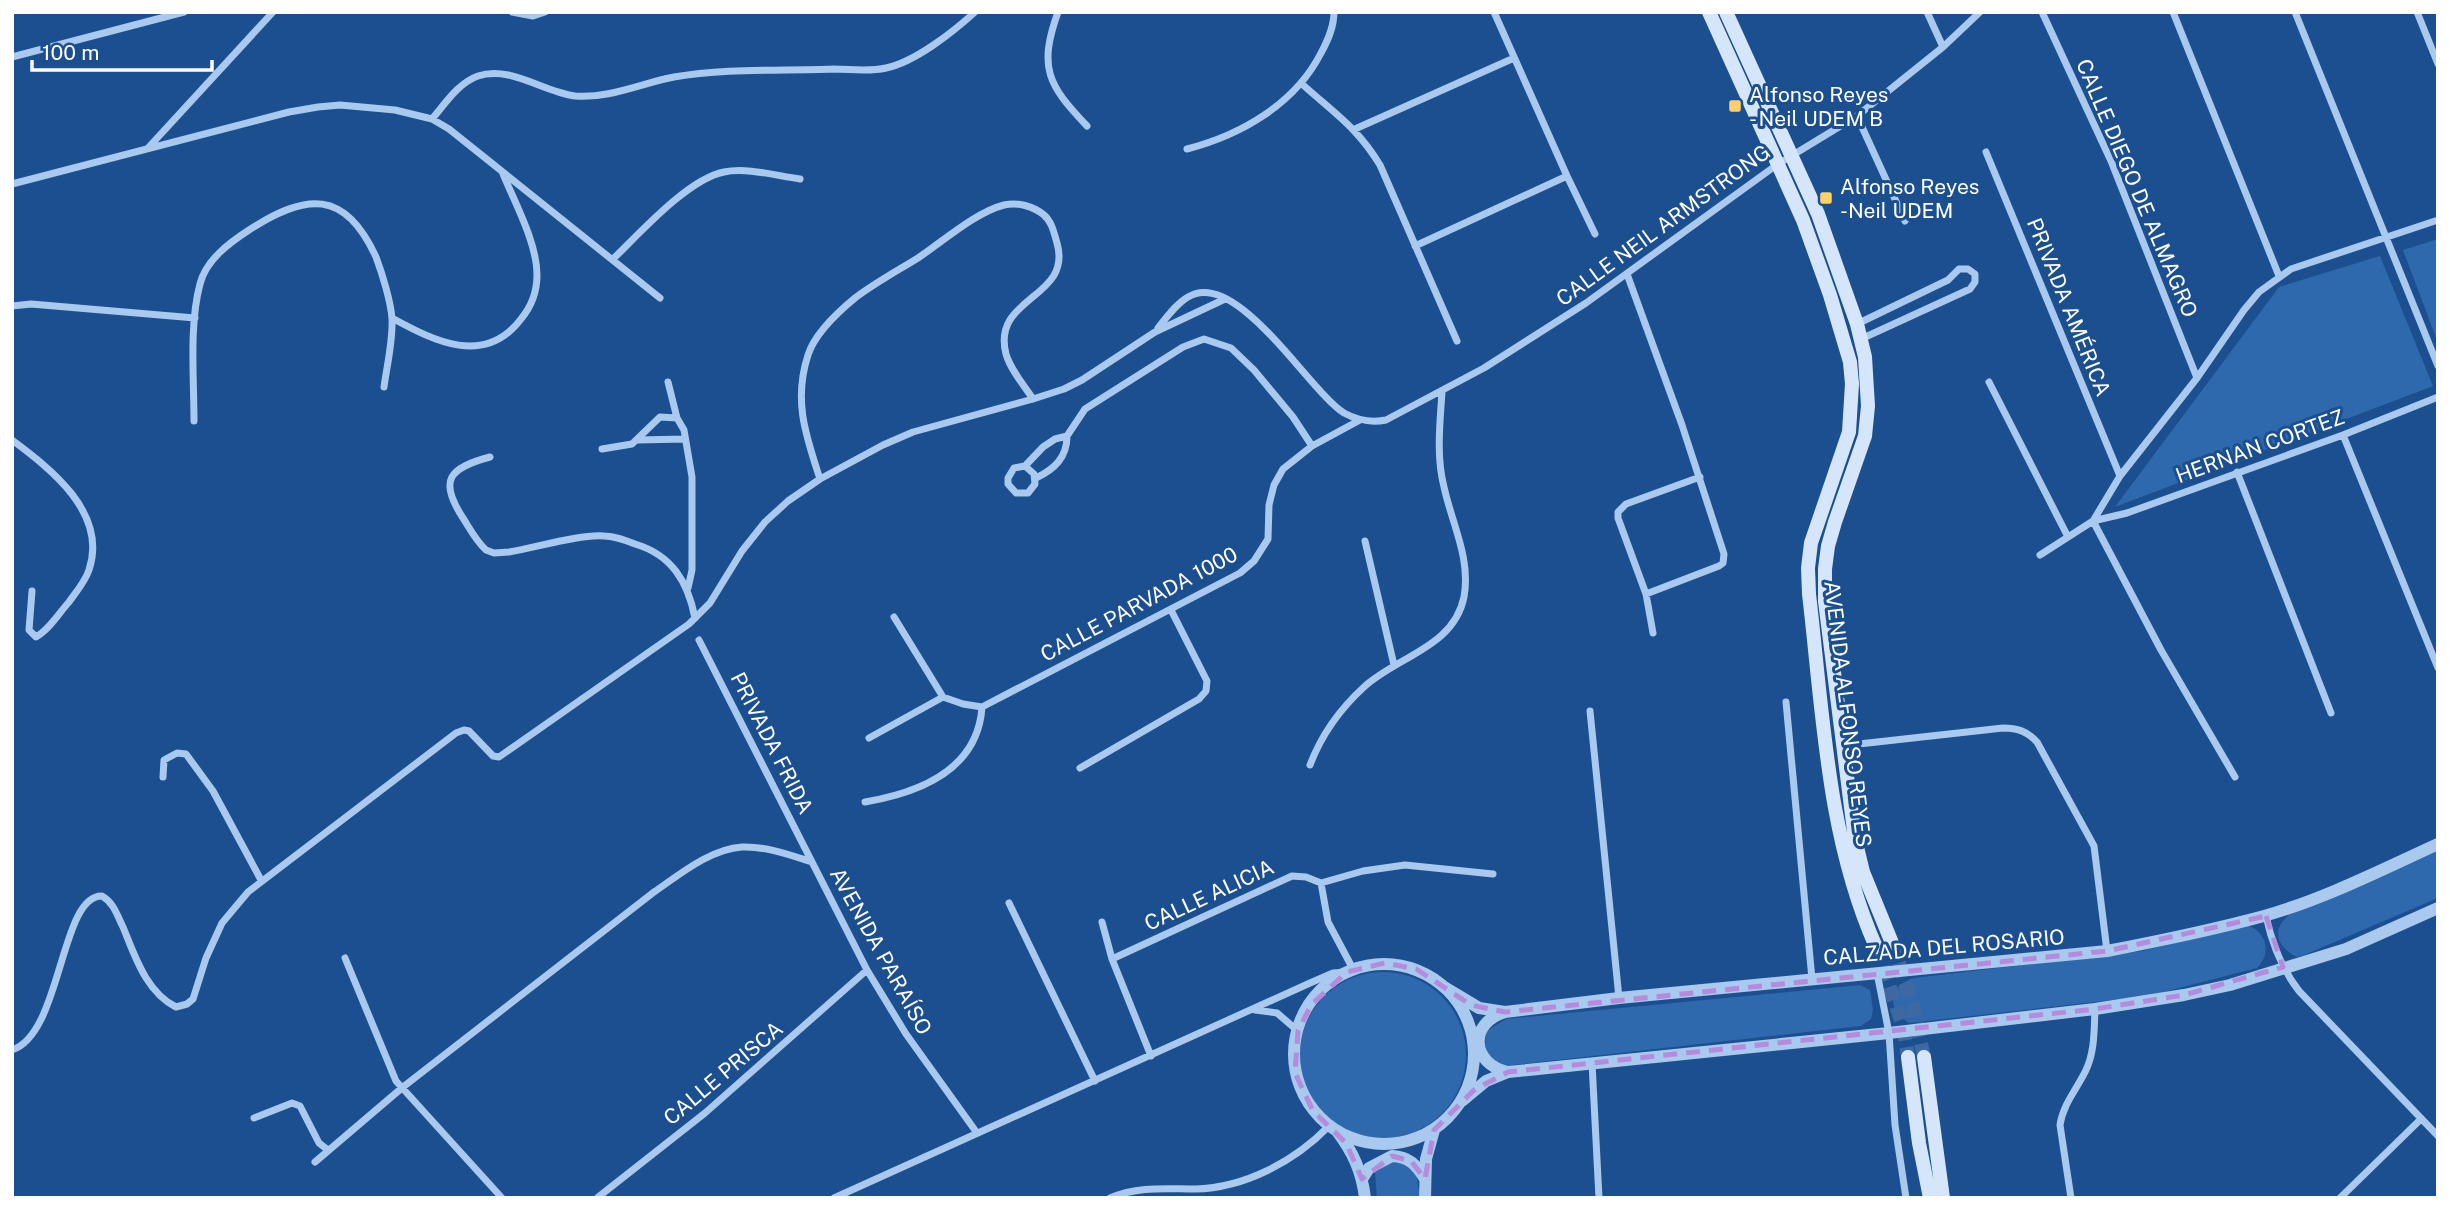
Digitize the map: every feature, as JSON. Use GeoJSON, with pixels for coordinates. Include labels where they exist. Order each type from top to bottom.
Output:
{"type":"FeatureCollection","features":[{"type":"Feature","properties":{"kind":"main road","name":"AVENIDA ALFONSO REYES"},"geometry":{"type":"LineString","coordinates":[[1709,12],[1803,220],[1843,337],[1851,373],[1852,406],[1849,432],[1811,542],[1809,594],[1841,840],[1850,879],[1876,947]]}},
{"type":"Feature","properties":{"kind":"main road","name":"AVENIDA ALFONSO REYES"},"geometry":{"type":"LineString","coordinates":[[1726,12],[1818,214],[1861,339],[1868,406],[1865,436],[1828,545],[1825,601],[1855,839],[1863,873],[1892,943]]}},
{"type":"Feature","properties":{"kind":"main road"},"geometry":{"type":"LineString","coordinates":[[1908,1056],[1919,1143],[1930,1198]]}},
{"type":"Feature","properties":{"kind":"main road"},"geometry":{"type":"LineString","coordinates":[[1924,1057],[1943,1198]]}},
{"type":"Feature","properties":{"kind":"street"},"geometry":{"type":"LineString","coordinates":[[12,57],[184,12]]}},
{"type":"Feature","properties":{"kind":"street"},"geometry":{"type":"LineString","coordinates":[[148,148],[274,12]]}},
{"type":"Feature","properties":{"kind":"street"},"geometry":{"type":"LineString","coordinates":[[512,12],[533,16],[544,12]]}},
{"type":"Feature","properties":{"kind":"street"},"geometry":{"type":"LineString","coordinates":[[432,119],[466,83],[477,76],[491,74],[509,76],[577,96],[596,95],[675,77],[706,73],[884,69],[921,52],[975,12]]}},
{"type":"Feature","properties":{"kind":"street"},"geometry":{"type":"LineString","coordinates":[[1058,12],[1050,34],[1048,70],[1061,96],[1087,126]]}},
{"type":"Feature","properties":{"kind":"street"},"geometry":{"type":"LineString","coordinates":[[1187,149],[1209,143],[1267,114],[1302,84],[1324,47],[1333,26],[1334,12]]}},
{"type":"Feature","properties":{"kind":"street"},"geometry":{"type":"LineString","coordinates":[[1494,12],[1595,234]]}},
{"type":"Feature","properties":{"kind":"street"},"geometry":{"type":"LineString","coordinates":[[1927,12],[1943,47]]}},
{"type":"Feature","properties":{"kind":"street","name":"CALLE NEIL ARMSTRONG"},"geometry":{"type":"LineString","coordinates":[[1360,419],[1378,422],[1386,420],[1540,334],[1778,164],[1857,116],[1943,47],[1979,12]]}},
{"type":"Feature","properties":{"kind":"street","name":"CALLE DIEGO DE ALMAGRO"},"geometry":{"type":"LineString","coordinates":[[2042,12],[2111,161],[2197,378]]}},
{"type":"Feature","properties":{"kind":"street"},"geometry":{"type":"LineString","coordinates":[[2173,12],[2278,276]]}},
{"type":"Feature","properties":{"kind":"street"},"geometry":{"type":"LineString","coordinates":[[2295,12],[2438,366]]}},
{"type":"Feature","properties":{"kind":"street"},"geometry":{"type":"LineString","coordinates":[[2417,12],[2438,64]]}},
{"type":"Feature","properties":{"kind":"street"},"geometry":{"type":"LineString","coordinates":[[1355,129],[1514,58]]}},
{"type":"Feature","properties":{"kind":"street"},"geometry":{"type":"LineString","coordinates":[[1302,84],[1355,129],[1380,165],[1457,341]]}},
{"type":"Feature","properties":{"kind":"street"},"geometry":{"type":"LineString","coordinates":[[12,184],[289,112],[318,107],[361,106],[432,119],[449,129],[660,298]]}},
{"type":"Feature","properties":{"kind":"street"},"geometry":{"type":"LineString","coordinates":[[1857,116],[1905,221]]}},
{"type":"Feature","properties":{"kind":"street","name":"PRIVADA AMÉRICA"},"geometry":{"type":"LineString","coordinates":[[1986,152],[2120,476]]}},
{"type":"Feature","properties":{"kind":"street"},"geometry":{"type":"LineString","coordinates":[[392,318],[440,342],[473,346],[502,339],[528,311],[535,295],[535,257],[502,171]]}},
{"type":"Feature","properties":{"kind":"street"},"geometry":{"type":"LineString","coordinates":[[613,259],[687,190],[708,177],[737,171],[800,179]]}},
{"type":"Feature","properties":{"kind":"street"},"geometry":{"type":"LineString","coordinates":[[1415,246],[1567,176]]}},
{"type":"Feature","properties":{"kind":"street"},"geometry":{"type":"LineString","coordinates":[[194,421],[195,318],[200,283],[205,270],[219,253],[260,222],[307,203],[326,204],[342,210],[367,238],[380,267],[392,318],[384,387]]}},
{"type":"Feature","properties":{"kind":"street"},"geometry":{"type":"LineString","coordinates":[[820,480],[805,431],[800,396],[808,354],[826,326],[855,299],[977,218],[1001,206],[1012,204],[1029,206],[1048,218],[1060,253],[1060,266],[1054,277],[1018,310],[1005,330],[1006,354],[1010,365],[1033,399]]}},
{"type":"Feature","properties":{"kind":"street"},"geometry":{"type":"LineString","coordinates":[[2040,555],[2092,521],[2120,476],[2197,378],[2244,310],[2259,292],[2278,276],[2316,259],[2438,220]]}},
{"type":"Feature","properties":{"kind":"street"},"geometry":{"type":"LineString","coordinates":[[1857,324],[1948,280],[1959,269],[1969,269],[1975,274],[1975,282],[1970,289],[1861,339]]}},
{"type":"Feature","properties":{"kind":"street"},"geometry":{"type":"LineString","coordinates":[[1627,274],[1700,477],[1724,554],[1723,563],[1646,594]]}},
{"type":"Feature","properties":{"kind":"street"},"geometry":{"type":"LineString","coordinates":[[1155,332],[1189,295],[1207,293],[1225,299],[1248,312],[1343,412],[1360,419]]}},
{"type":"Feature","properties":{"kind":"street"},"geometry":{"type":"LineString","coordinates":[[12,1050],[28,1042],[39,1025],[76,920],[86,902],[93,897],[102,896],[110,902],[158,996],[176,1007],[187,1004],[192,999],[222,923],[261,880],[460,730],[469,731],[493,756],[499,757],[692,621],[710,603],[742,551],[765,522],[788,501],[883,444],[913,432],[1033,399],[1082,380],[1155,332],[1225,299]]}},
{"type":"Feature","properties":{"kind":"street"},"geometry":{"type":"LineString","coordinates":[[12,306],[31,304],[195,318]]}},
{"type":"Feature","properties":{"kind":"street"},"geometry":{"type":"LineString","coordinates":[[1067,436],[1055,439],[1043,447],[1025,466],[1014,468],[1008,484],[1011,489],[1016,493],[1028,493],[1033,489],[1036,478],[1064,456],[1067,451],[1067,436],[1085,409],[1183,347],[1204,340],[1231,348],[1254,370],[1293,416],[1312,446]]}},
{"type":"Feature","properties":{"kind":"street"},"geometry":{"type":"LineString","coordinates":[[668,382],[677,418],[684,430],[692,477],[692,570],[688,589],[692,621]]}},
{"type":"Feature","properties":{"kind":"street"},"geometry":{"type":"LineString","coordinates":[[1989,382],[2068,537]]}},
{"type":"Feature","properties":{"kind":"street"},"geometry":{"type":"LineString","coordinates":[[1310,765],[1316,749],[1365,686],[1440,638],[1456,620],[1463,600],[1466,569],[1443,487],[1439,458],[1442,391]]}},
{"type":"Feature","properties":{"kind":"street","name":"HERNAN CORTEZ"},"geometry":{"type":"LineString","coordinates":[[2092,521],[2127,513],[2343,435],[2438,397]]}},
{"type":"Feature","properties":{"kind":"street"},"geometry":{"type":"LineString","coordinates":[[602,449],[632,444],[660,417],[677,418]]}},
{"type":"Feature","properties":{"kind":"street","name":"CALLE PARVADA 1000"},"geometry":{"type":"LineString","coordinates":[[982,707],[1171,610],[1248,567],[1268,539],[1269,505],[1278,476],[1312,446],[1360,419]]}},
{"type":"Feature","properties":{"kind":"street"},"geometry":{"type":"LineString","coordinates":[[2343,435],[2438,668]]}},
{"type":"Feature","properties":{"kind":"street"},"geometry":{"type":"LineString","coordinates":[[637,440],[685,439]]}},
{"type":"Feature","properties":{"kind":"street"},"geometry":{"type":"LineString","coordinates":[[12,440],[58,477],[77,500],[87,520],[93,548],[89,570],[79,588],[57,617],[36,637],[29,630],[32,591]]}},
{"type":"Feature","properties":{"kind":"street"},"geometry":{"type":"LineString","coordinates":[[491,457],[460,468],[453,475],[449,490],[453,502],[486,550],[494,553],[509,552],[603,536],[619,538],[658,553],[671,564],[688,589]]}},
{"type":"Feature","properties":{"kind":"street"},"geometry":{"type":"LineString","coordinates":[[1025,466],[1036,478]]}},
{"type":"Feature","properties":{"kind":"street"},"geometry":{"type":"LineString","coordinates":[[2237,472],[2331,713]]}},
{"type":"Feature","properties":{"kind":"street"},"geometry":{"type":"LineString","coordinates":[[1653,633],[1646,594],[1618,512],[1626,504],[1700,477]]}},
{"type":"Feature","properties":{"kind":"street"},"geometry":{"type":"LineString","coordinates":[[2092,521],[2161,650],[2235,777]]}},
{"type":"Feature","properties":{"kind":"street"},"geometry":{"type":"LineString","coordinates":[[1365,541],[1394,666]]}},
{"type":"Feature","properties":{"kind":"street"},"geometry":{"type":"LineString","coordinates":[[1080,768],[1199,699],[1206,691],[1207,681],[1171,610]]}},
{"type":"Feature","properties":{"kind":"street"},"geometry":{"type":"LineString","coordinates":[[865,802],[904,794],[938,778],[967,750],[976,737],[981,722],[982,707],[943,697],[894,617]]}},
{"type":"Feature","properties":{"kind":"street","name":"PRIVADA FRIDA"},"geometry":{"type":"LineString","coordinates":[[699,640],[812,863]]}},
{"type":"Feature","properties":{"kind":"street"},"geometry":{"type":"LineString","coordinates":[[869,738],[943,697]]}},
{"type":"Feature","properties":{"kind":"street"},"geometry":{"type":"LineString","coordinates":[[1786,702],[1812,979]]}},
{"type":"Feature","properties":{"kind":"street"},"geometry":{"type":"LineString","coordinates":[[1590,711],[1619,998]]}},
{"type":"Feature","properties":{"kind":"street"},"geometry":{"type":"LineString","coordinates":[[1859,744],[2003,728],[2030,734],[2037,741],[2094,846],[2107,951]]}},
{"type":"Feature","properties":{"kind":"street"},"geometry":{"type":"LineString","coordinates":[[163,777],[164,760],[177,753],[186,754],[214,791],[261,880]]}},
{"type":"Feature","properties":{"kind":"street","name":"CALZADA DEL ROSARIO"},"geometry":{"type":"LineString","coordinates":[[1350,970],[1377,964],[1401,965],[1431,977],[1479,1008],[1505,1012],[1619,998],[2107,951],[2266,916],[2361,879],[2438,844]]}},
{"type":"Feature","properties":{"kind":"street","name":"AVENIDA PARAÍSO"},"geometry":{"type":"LineString","coordinates":[[315,1162],[403,1087],[654,892],[696,864],[724,851],[741,847],[784,853],[812,863],[867,970],[906,1034],[977,1133]]}},
{"type":"Feature","properties":{"kind":"street"},"geometry":{"type":"LineString","coordinates":[[1350,970],[1328,922],[1321,883],[1363,871],[1405,865],[1493,874]]}},
{"type":"Feature","properties":{"kind":"street","name":"CALLE ALICIA"},"geometry":{"type":"LineString","coordinates":[[1112,959],[1292,876],[1306,877],[1321,883]]}},
{"type":"Feature","properties":{"kind":"street"},"geometry":{"type":"LineString","coordinates":[[1009,903],[1095,1081]]}},
{"type":"Feature","properties":{"kind":"street","name":"CALZADA DEL ROSARIO"},"geometry":{"type":"LineString","coordinates":[[1333,1129],[1355,1139],[1385,1143],[1416,1139],[1448,1121],[1462,1101],[1486,1081],[1508,1072],[1889,1034],[2095,1009],[2184,995],[2230,985],[2346,949],[2438,908]]}},
{"type":"Feature","properties":{"kind":"street"},"geometry":{"type":"LineString","coordinates":[[2266,916],[2283,967],[2305,998],[2438,1136]]}},
{"type":"Feature","properties":{"kind":"street"},"geometry":{"type":"LineString","coordinates":[[1102,922],[1112,959],[1151,1056]]}},
{"type":"Feature","properties":{"kind":"street"},"geometry":{"type":"LineString","coordinates":[[345,958],[396,1081],[502,1198]]}},
{"type":"Feature","properties":{"kind":"street","name":"CALLE PRISCA"},"geometry":{"type":"LineString","coordinates":[[597,1198],[705,1113],[867,970]]}},
{"type":"Feature","properties":{"kind":"street"},"geometry":{"type":"LineString","coordinates":[[834,1198],[1326,976],[1350,970]]}},
{"type":"Feature","properties":{"kind":"street"},"geometry":{"type":"LineString","coordinates":[[1350,970],[1331,982],[1319,994],[1298,1031],[1294,1052],[1295,1073],[1308,1102],[1351,1151],[1362,1179],[1365,1198]]}},
{"type":"Feature","properties":{"kind":"street"},"geometry":{"type":"LineString","coordinates":[[1877,973],[1889,1034],[1895,1125],[1906,1198]]}},
{"type":"Feature","properties":{"kind":"street","name":"CALZADA DEL ROSARIO"},"geometry":{"type":"LineString","coordinates":[[1444,987],[1462,1013],[1471,1042],[1471,1072],[1462,1101]]}},
{"type":"Feature","properties":{"kind":"street"},"geometry":{"type":"LineString","coordinates":[[2071,1198],[2060,1125],[2062,1114],[2089,1061],[2095,1009]]}},
{"type":"Feature","properties":{"kind":"street"},"geometry":{"type":"LineString","coordinates":[[1250,1010],[1277,1013],[1298,1031]]}},
{"type":"Feature","properties":{"kind":"street"},"geometry":{"type":"LineString","coordinates":[[1505,1012],[1494,1015],[1486,1022],[1480,1032],[1479,1043],[1481,1054],[1488,1063],[1508,1072]]}},
{"type":"Feature","properties":{"kind":"street"},"geometry":{"type":"LineString","coordinates":[[1592,1062],[1599,1198]]}},
{"type":"Feature","properties":{"kind":"street"},"geometry":{"type":"LineString","coordinates":[[254,1118],[292,1103],[300,1106],[319,1143],[328,1150]]}},
{"type":"Feature","properties":{"kind":"street"},"geometry":{"type":"LineString","coordinates":[[2340,1198],[2421,1119]]}},
{"type":"Feature","properties":{"kind":"street"},"geometry":{"type":"LineString","coordinates":[[1110,1198],[1123,1192],[1210,1187],[1248,1178],[1290,1159],[1333,1129]]}},
{"type":"Feature","properties":{"kind":"street"},"geometry":{"type":"LineString","coordinates":[[1424,1198],[1426,1159],[1434,1130]]}},
{"type":"Feature","properties":{"kind":"street"},"geometry":{"type":"LineString","coordinates":[[1362,1179],[1369,1168],[1392,1156],[1411,1161],[1418,1166],[1425,1179]]}},
{"type":"Feature","properties":{"kind":"highlighted area"},"geometry":{"type":"Polygon","coordinates":[[[2266,916],[2283,967],[2184,995],[2095,1009],[1508,1072],[1474,1090],[1434,1130],[1425,1179],[1411,1161],[1392,1156],[1362,1179],[1346,1143],[1313,1111],[1295,1073],[1298,1031],[1311,1005],[1347,972],[1385,963],[1416,969],[1471,1005],[1505,1012],[2107,951],[2266,916]]]}},
{"type":"Feature","properties":{"kind":"shaded area"},"geometry":{"type":"Polygon","coordinates":[[[2438,239],[2438,343],[2403,250],[2438,239]]]}},
{"type":"Feature","properties":{"kind":"shaded area"},"geometry":{"type":"Polygon","coordinates":[[[2380,256],[2433,386],[2115,507],[2279,287],[2380,256]]]}},
{"type":"Feature","properties":{"kind":"shaded area"},"geometry":{"type":"Polygon","coordinates":[[[2438,849],[2438,898],[2297,957],[2280,941],[2278,936],[2281,924],[2293,912],[2438,849]]]}},
{"type":"Feature","properties":{"kind":"shaded area"},"geometry":{"type":"Polygon","coordinates":[[[2247,925],[2259,933],[2265,944],[2265,956],[2257,968],[2148,996],[1909,1023],[1896,1011],[1894,1004],[1893,998],[1899,986],[1914,978],[2143,951],[2247,925]]]}},
{"type":"Feature","properties":{"kind":"shaded area"},"geometry":{"type":"Polygon","coordinates":[[[1383,972],[1415,978],[1442,996],[1460,1023],[1466,1055],[1460,1087],[1442,1114],[1415,1132],[1383,1138],[1351,1132],[1324,1114],[1306,1087],[1300,1055],[1306,1023],[1324,996],[1351,978],[1383,972]]]}},
{"type":"Feature","properties":{"kind":"shaded area"},"geometry":{"type":"Polygon","coordinates":[[[1860,985],[1870,990],[1873,1010],[1871,1019],[1861,1026],[1504,1066],[1490,1056],[1485,1044],[1487,1031],[1506,1019],[1860,985]]]}},
{"type":"Feature","properties":{"kind":"shaded area"},"geometry":{"type":"Polygon","coordinates":[[[1400,1160],[1416,1173],[1420,1198],[1377,1198],[1375,1172],[1380,1164],[1400,1160]]]}},
{"type":"Feature","properties":{"kind":"tunnel"},"geometry":{"type":"LineString","coordinates":[[1892,943],[1911,999],[1924,1057]]}},
{"type":"Feature","properties":{"kind":"tunnel"},"geometry":{"type":"LineString","coordinates":[[1876,947],[1903,1026],[1908,1057]]}},
{"type":"Feature","properties":{"kind":"place","name":"Alfonso Reyes - Neil UDEM B"},"geometry":{"type":"Point","coordinates":[1735,106]}},
{"type":"Feature","properties":{"kind":"place","name":"Alfonso Reyes -Neil UDEM"},"geometry":{"type":"Point","coordinates":[1826,198]}}]}
